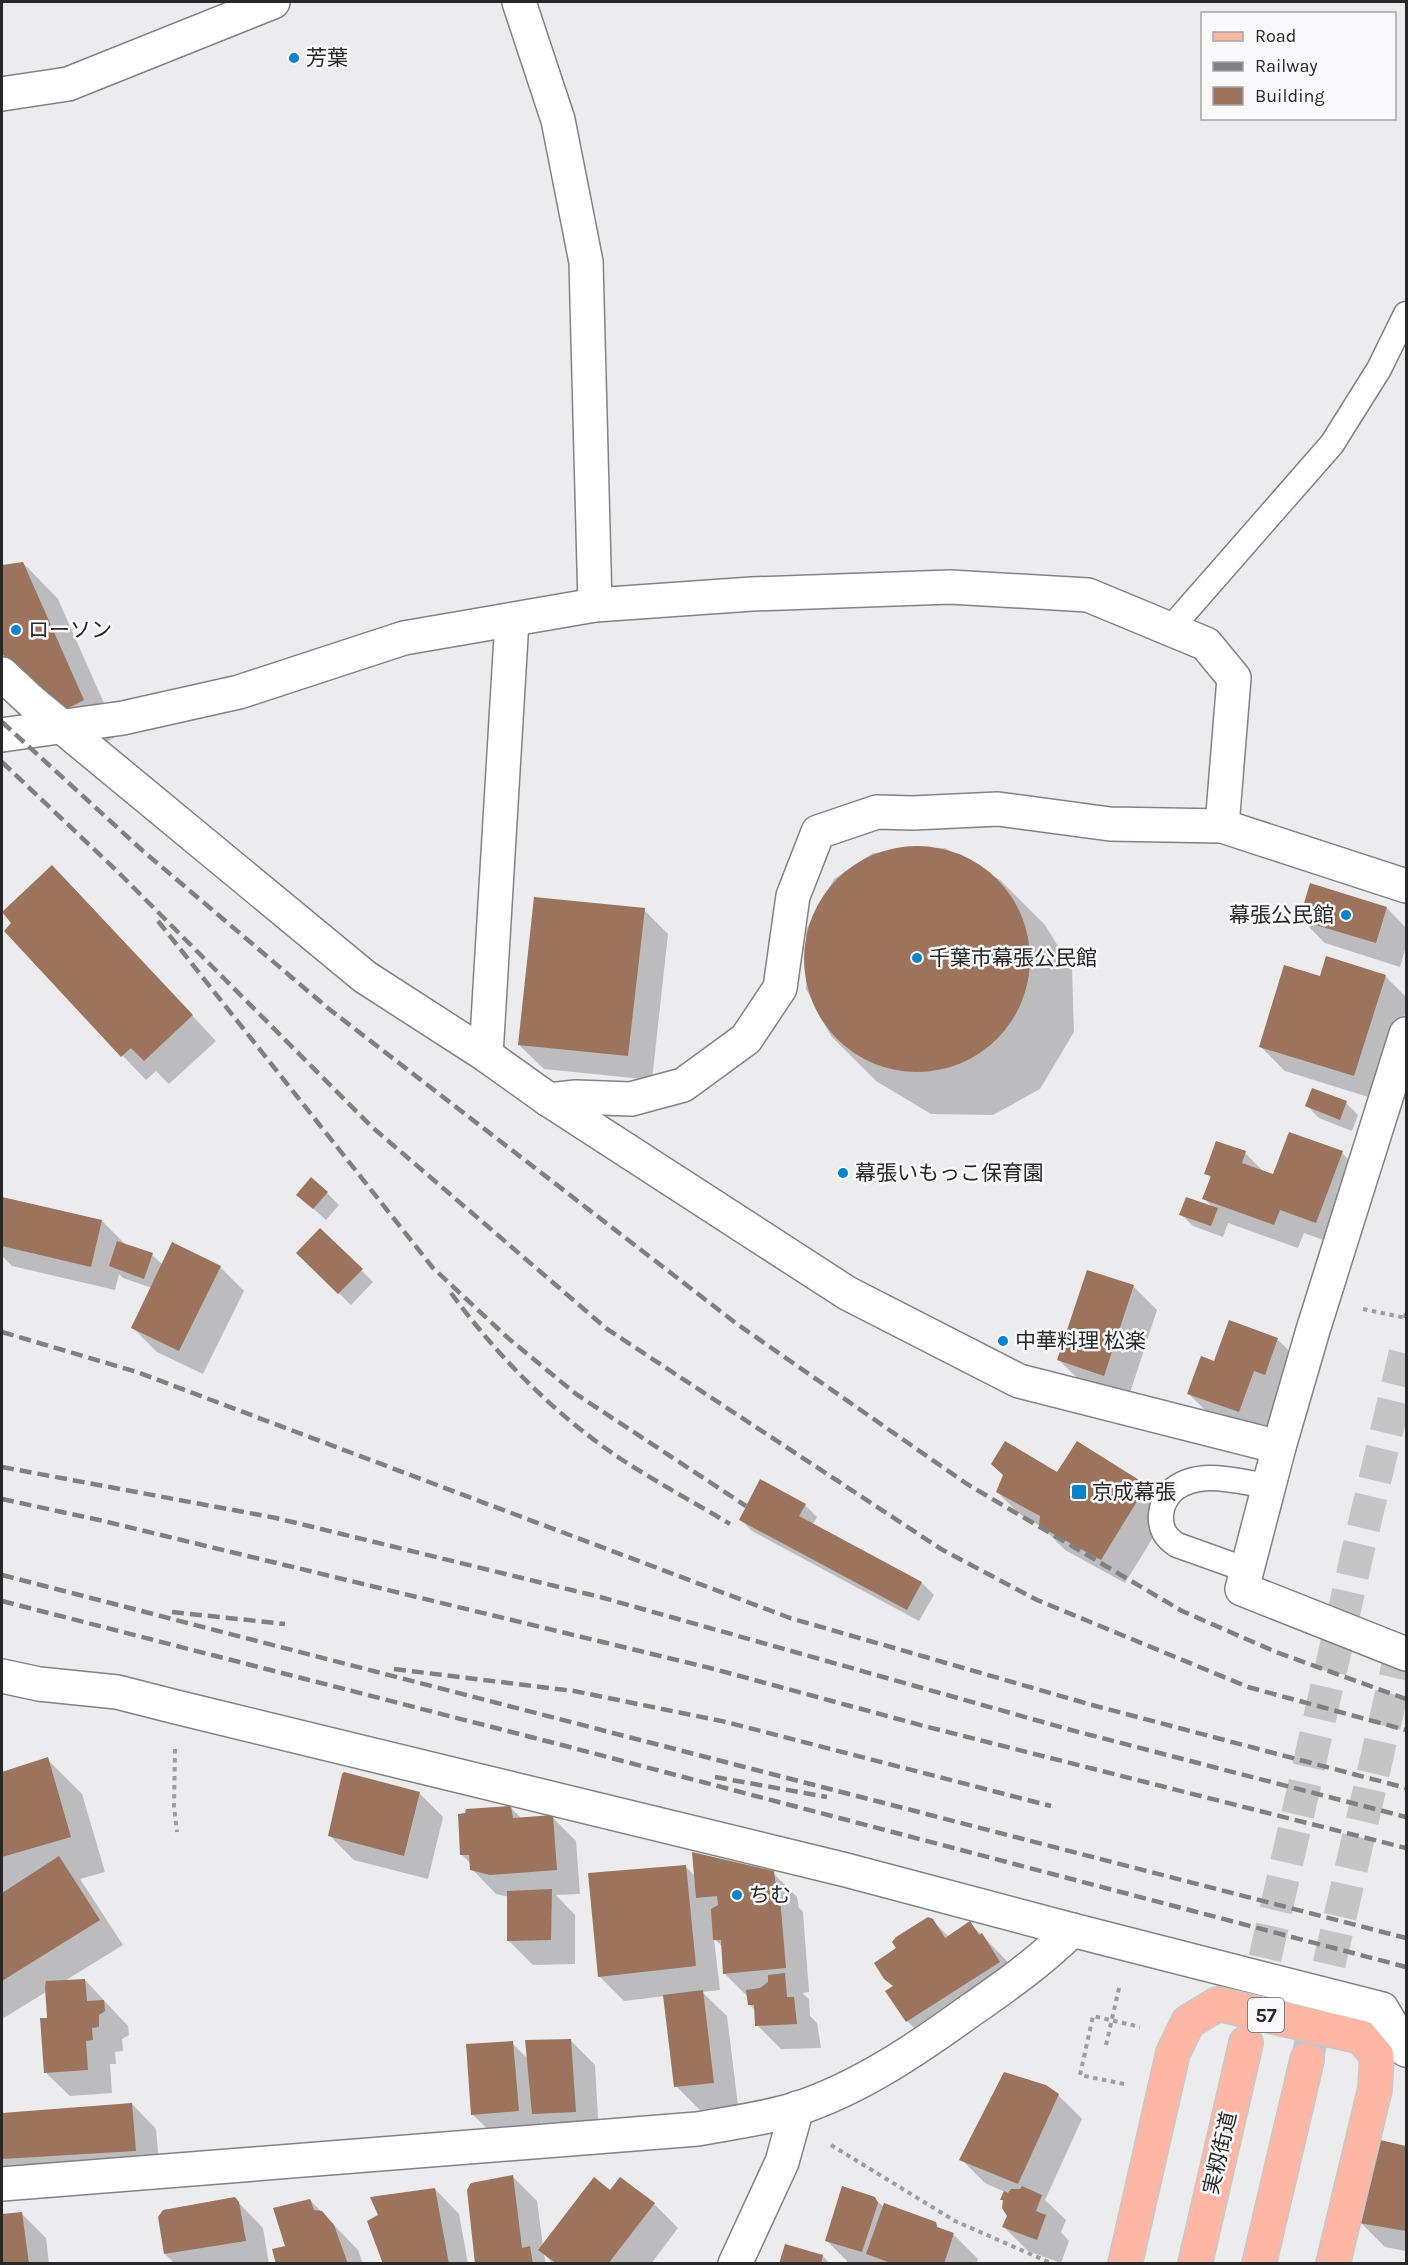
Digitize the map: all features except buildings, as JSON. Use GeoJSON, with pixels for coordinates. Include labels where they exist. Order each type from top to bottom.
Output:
{"type":"FeatureCollection","features":[{"type":"Feature","properties":{"kind":"main road","name":"57"},"geometry":{"type":"LineString","coordinates":[[1125,2264],[1173,2053],[1188,2022],[1218,2004],[1362,2037],[1377,2056],[1375,2089],[1333,2264]]}},
{"type":"Feature","properties":{"kind":"main road","name":"実籾街道"},"geometry":{"type":"LineString","coordinates":[[1195,2264],[1246,2043]]}},
{"type":"Feature","properties":{"kind":"main road"},"geometry":{"type":"LineString","coordinates":[[1259,2264],[1307,2060]]}},
{"type":"Feature","properties":{"kind":"street"},"geometry":{"type":"LineString","coordinates":[[2,94],[68,84],[273,2]]}},
{"type":"Feature","properties":{"kind":"street"},"geometry":{"type":"LineString","coordinates":[[519,2],[558,120],[586,262],[595,605]]}},
{"type":"Feature","properties":{"kind":"street"},"geometry":{"type":"LineString","coordinates":[[2,735],[123,718],[239,692],[404,638],[595,605],[752,594],[950,587],[1088,595],[1206,644],[1234,678],[1222,826]]}},
{"type":"Feature","properties":{"kind":"street"},"geometry":{"type":"LineString","coordinates":[[486,1055],[512,620]]}},
{"type":"Feature","properties":{"kind":"street"},"geometry":{"type":"LineString","coordinates":[[2,674],[32,702],[365,977],[486,1055],[549,1100],[848,1293],[1019,1381],[1279,1447]]}},
{"type":"Feature","properties":{"kind":"street"},"geometry":{"type":"LineString","coordinates":[[549,1100],[576,1097],[631,1099],[682,1085],[746,1039],[780,988],[793,896],[818,832],[877,812],[913,813],[998,809],[1110,824],[1222,826],[1407,886]]}},
{"type":"Feature","properties":{"kind":"street"},"geometry":{"type":"LineString","coordinates":[[1406,1040],[1313,1330],[1279,1447],[1242,1589],[1407,1654]]}},
{"type":"Feature","properties":{"kind":"street"},"geometry":{"type":"LineString","coordinates":[[2,1676],[39,1684],[117,1692],[846,1870],[1382,2009],[1407,2050]]}},
{"type":"Feature","properties":{"kind":"street"},"geometry":{"type":"LineString","coordinates":[[2,2184],[697,2129],[775,2115],[796,2115],[908,2054],[1033,1967],[1072,1930]]}},
{"type":"Feature","properties":{"kind":"street"},"geometry":{"type":"LineString","coordinates":[[735,2264],[782,2162],[796,2115]]}},
{"type":"Feature","properties":{"kind":"lane"},"geometry":{"type":"LineString","coordinates":[[1171,628],[1332,444],[1379,369],[1407,314]]}},
{"type":"Feature","properties":{"kind":"lane"},"geometry":{"type":"LineString","coordinates":[[1247,1570],[1171,1541],[1164,1535],[1161,1527],[1161,1509],[1168,1495],[1190,1480],[1214,1477],[1269,1486]]}},
{"type":"Feature","properties":{"kind":"path"},"geometry":{"type":"LineString","coordinates":[[1353,1307],[1406,1318],[1407,1311]]}},
{"type":"Feature","properties":{"kind":"path"},"geometry":{"type":"LineString","coordinates":[[176,1707],[174,1806],[177,1832]]}},
{"type":"Feature","properties":{"kind":"path"},"geometry":{"type":"LineString","coordinates":[[1106,2045],[1120,1983]]}},
{"type":"Feature","properties":{"kind":"path"},"geometry":{"type":"LineString","coordinates":[[1125,2084],[1080,2075],[1093,2016],[1147,2028]]}},
{"type":"Feature","properties":{"kind":"path"},"geometry":{"type":"LineString","coordinates":[[796,2115],[955,2221],[1053,2264]]}},
{"type":"Feature","properties":{"kind":"tunnel"},"geometry":{"type":"LineString","coordinates":[[1254,2006],[1406,1350]]}},
{"type":"Feature","properties":{"kind":"tunnel"},"geometry":{"type":"LineString","coordinates":[[1307,2060],[1406,1631]]}},
{"type":"Feature","properties":{"kind":"railway"},"geometry":{"type":"LineString","coordinates":[[2,722],[143,851],[329,1009],[737,1324],[967,1484],[1182,1611],[1276,1652],[1406,1699]]}},
{"type":"Feature","properties":{"kind":"railway"},"geometry":{"type":"LineString","coordinates":[[2,762],[118,872],[372,1127],[607,1329],[941,1549],[1037,1600],[1248,1687],[1406,1730]]}},
{"type":"Feature","properties":{"kind":"railway"},"geometry":{"type":"LineString","coordinates":[[158,921],[433,1268],[508,1338],[576,1394],[746,1506]]}},
{"type":"Feature","properties":{"kind":"railway"},"geometry":{"type":"LineString","coordinates":[[451,1293],[509,1363],[575,1425],[624,1461],[730,1524]]}},
{"type":"Feature","properties":{"kind":"railway"},"geometry":{"type":"LineString","coordinates":[[2,1332],[137,1372],[790,1618],[1092,1705],[1406,1788]]}},
{"type":"Feature","properties":{"kind":"railway"},"geometry":{"type":"LineString","coordinates":[[2,1467],[276,1518],[600,1597],[1071,1730],[1406,1817]]}},
{"type":"Feature","properties":{"kind":"railway"},"geometry":{"type":"LineString","coordinates":[[2,1499],[99,1520],[714,1669],[924,1726],[1406,1848]]}},
{"type":"Feature","properties":{"kind":"railway"},"geometry":{"type":"LineString","coordinates":[[2,1575],[1406,1938]]}},
{"type":"Feature","properties":{"kind":"railway"},"geometry":{"type":"LineString","coordinates":[[2,1601],[558,1744],[1406,1967]]}},
{"type":"Feature","properties":{"kind":"railway"},"geometry":{"type":"LineString","coordinates":[[172,1612],[285,1624]]}},
{"type":"Feature","properties":{"kind":"railway"},"geometry":{"type":"LineString","coordinates":[[394,1669],[574,1691],[726,1722],[1051,1806]]}},
{"type":"Feature","properties":{"kind":"railway"},"geometry":{"type":"LineString","coordinates":[[715,1777],[827,1797]]}},
{"type":"Feature","properties":{"kind":"place","name":"芳葉"},"geometry":{"type":"Point","coordinates":[294,58]}},
{"type":"Feature","properties":{"kind":"place","name":"ローソン"},"geometry":{"type":"Point","coordinates":[16,630]}},
{"type":"Feature","properties":{"kind":"place","name":"幕張公民館"},"geometry":{"type":"Point","coordinates":[1346,915]}},
{"type":"Feature","properties":{"kind":"place","name":"千葉市幕張公民館"},"geometry":{"type":"Point","coordinates":[917,958]}},
{"type":"Feature","properties":{"kind":"place","name":"幕張いもっこ保育園"},"geometry":{"type":"Point","coordinates":[843,1173]}},
{"type":"Feature","properties":{"kind":"place","name":"中華料理 松楽"},"geometry":{"type":"Point","coordinates":[1003,1341]}},
{"type":"Feature","properties":{"kind":"place","name":"京成幕張"},"geometry":{"type":"Point","coordinates":[1079,1492]}},
{"type":"Feature","properties":{"kind":"place","name":"ちむ"},"geometry":{"type":"Point","coordinates":[737,1895]}}]}
